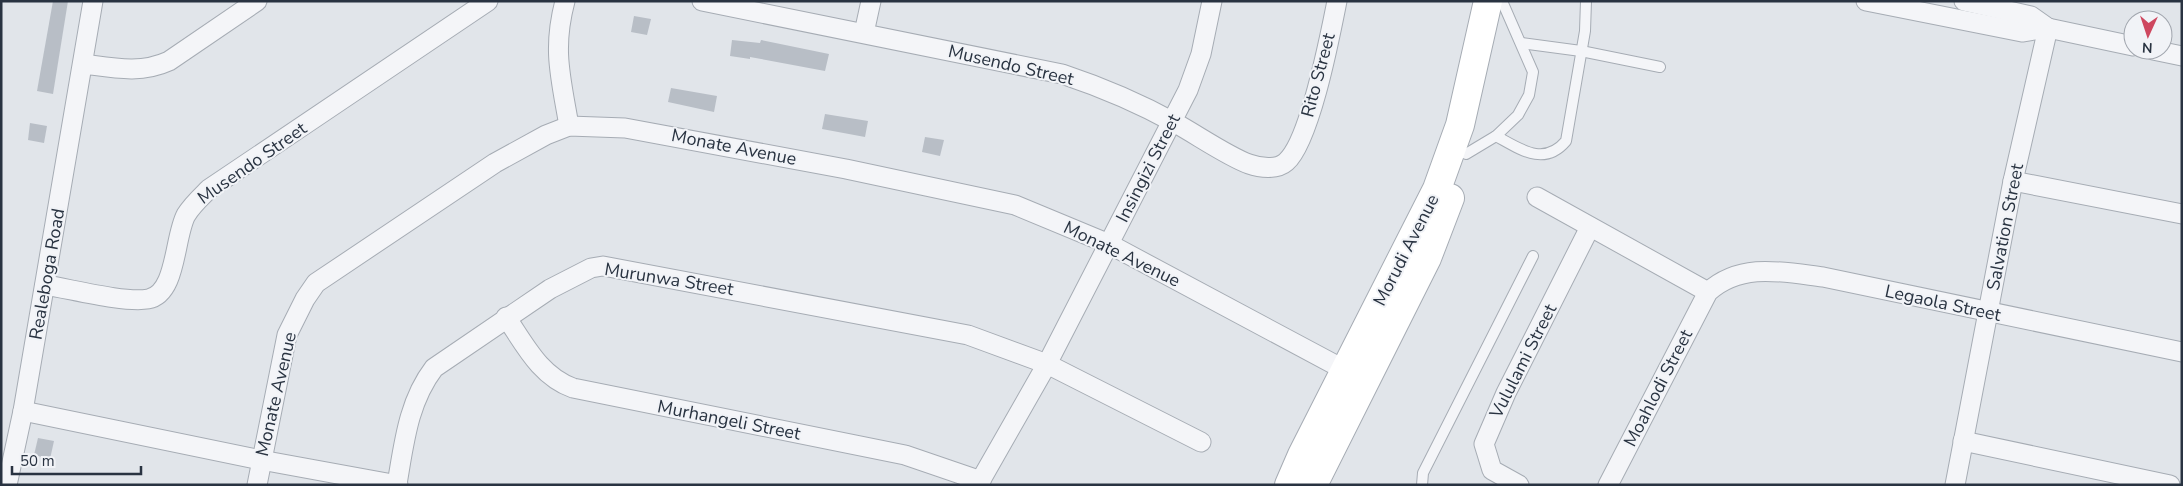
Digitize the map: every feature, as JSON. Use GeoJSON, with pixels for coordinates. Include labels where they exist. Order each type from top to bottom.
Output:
{"type":"FeatureCollection","features":[{"type":"Feature","properties":{"kind":"street","name":"Realeboga Road"},"geometry":{"type":"LineString","coordinates":[[7,485],[23,411],[93,1]]}},
{"type":"Feature","properties":{"kind":"street"},"geometry":{"type":"LineString","coordinates":[[83,64],[136,70],[155,67],[170,60],[257,1]]}},
{"type":"Feature","properties":{"kind":"street","name":"Musendo Street"},"geometry":{"type":"LineString","coordinates":[[45,285],[135,299],[154,298],[161,293],[169,278],[185,216],[192,206],[209,190],[488,1]]}},
{"type":"Feature","properties":{"kind":"street"},"geometry":{"type":"LineString","coordinates":[[565,1],[559,26],[557,52],[569,126]]}},
{"type":"Feature","properties":{"kind":"street","name":"Musendo Street"},"geometry":{"type":"LineString","coordinates":[[702,1],[1062,74],[1171,121],[1249,164],[1270,168],[1280,166],[1287,162],[1296,148]]}},
{"type":"Feature","properties":{"kind":"street"},"geometry":{"type":"LineString","coordinates":[[864,33],[871,1]]}},
{"type":"Feature","properties":{"kind":"street","name":"Insingizi Street"},"geometry":{"type":"LineString","coordinates":[[979,483],[1047,364],[1194,75],[1201,54],[1212,1]]}},
{"type":"Feature","properties":{"kind":"street","name":"Rito Street"},"geometry":{"type":"LineString","coordinates":[[1296,148],[1318,88],[1337,1]]}},
{"type":"Feature","properties":{"kind":"street","name":"Morudi Avenue"},"geometry":{"type":"LineString","coordinates":[[1313,485],[1354,375],[1412,240],[1450,158],[1460,125],[1488,1]]}},
{"type":"Feature","properties":{"kind":"street","name":"Morudi Avenue"},"geometry":{"type":"LineString","coordinates":[[1289,485],[1354,375],[1427,258],[1466,154],[1483,92],[1502,1]]}},
{"type":"Feature","properties":{"kind":"street"},"geometry":{"type":"LineString","coordinates":[[1866,1],[2022,32],[2048,28],[2123,44]]}},
{"type":"Feature","properties":{"kind":"street"},"geometry":{"type":"LineString","coordinates":[[1964,1],[2031,16],[2048,28]]}},
{"type":"Feature","properties":{"kind":"street","name":"Salvation Street"},"geometry":{"type":"LineString","coordinates":[[1955,485],[2013,181],[2048,28]]}},
{"type":"Feature","properties":{"kind":"street","name":"Monate Avenue"},"geometry":{"type":"LineString","coordinates":[[256,485],[287,335],[305,299],[316,283],[495,163],[546,135],[569,126],[609,127],[656,132],[846,169],[1015,205],[1109,244],[1354,375]]}},
{"type":"Feature","properties":{"kind":"street"},"geometry":{"type":"LineString","coordinates":[[2013,181],[2182,214]]}},
{"type":"Feature","properties":{"kind":"street"},"geometry":{"type":"LineString","coordinates":[[1537,197],[1708,292]]}},
{"type":"Feature","properties":{"kind":"street","name":"Vululami Street"},"geometry":{"type":"LineString","coordinates":[[1519,485],[1496,480],[1485,452],[1488,434],[1590,227]]}},
{"type":"Feature","properties":{"kind":"street","name":"Murunwa Street"},"geometry":{"type":"LineString","coordinates":[[397,485],[406,432],[414,403],[424,381],[434,368],[506,317],[591,268],[615,267],[968,335],[1047,364],[1201,442]]}},
{"type":"Feature","properties":{"kind":"street","name":"Legaola Street"},"geometry":{"type":"LineString","coordinates":[[1708,292],[1719,282],[1734,274],[1779,271],[1823,277],[2182,352]]}},
{"type":"Feature","properties":{"kind":"street","name":"Moahlodi Street"},"geometry":{"type":"LineString","coordinates":[[1608,485],[1708,292]]}},
{"type":"Feature","properties":{"kind":"street","name":"Murhangeli Street"},"geometry":{"type":"LineString","coordinates":[[506,317],[542,369],[562,384],[573,388],[905,455],[979,483]]}},
{"type":"Feature","properties":{"kind":"street"},"geometry":{"type":"LineString","coordinates":[[23,411],[261,460],[397,485]]}},
{"type":"Feature","properties":{"kind":"street"},"geometry":{"type":"LineString","coordinates":[[1964,441],[2094,477],[2170,485]]}},
{"type":"Feature","properties":{"kind":"lane"},"geometry":{"type":"LineString","coordinates":[[1466,154],[1496,136],[1518,115],[1529,94],[1533,72],[1502,1]]}},
{"type":"Feature","properties":{"kind":"lane"},"geometry":{"type":"LineString","coordinates":[[1496,136],[1528,153],[1546,154],[1558,150],[1566,141],[1582,51],[1586,1]]}},
{"type":"Feature","properties":{"kind":"lane"},"geometry":{"type":"LineString","coordinates":[[1521,43],[1582,51],[1660,67]]}},
{"type":"Feature","properties":{"kind":"lane"},"geometry":{"type":"LineString","coordinates":[[1422,485],[1423,473],[1533,256]]}},
{"type":"Feature","properties":{"kind":"building"},"geometry":{"type":"Polygon","coordinates":[[[53,1],[68,1],[53,94],[37,91],[53,1]]]}},
{"type":"Feature","properties":{"kind":"building"},"geometry":{"type":"Polygon","coordinates":[[[634,16],[651,19],[647,35],[631,32],[634,16]]]}},
{"type":"Feature","properties":{"kind":"building"},"geometry":{"type":"Polygon","coordinates":[[[732,40],[760,43],[761,40],[829,54],[825,71],[750,57],[750,59],[730,56],[732,40]]]}},
{"type":"Feature","properties":{"kind":"building"},"geometry":{"type":"Polygon","coordinates":[[[671,88],[717,96],[714,112],[668,102],[671,88]]]}},
{"type":"Feature","properties":{"kind":"building"},"geometry":{"type":"Polygon","coordinates":[[[825,114],[868,121],[865,137],[822,129],[825,114]]]}},
{"type":"Feature","properties":{"kind":"building"},"geometry":{"type":"Polygon","coordinates":[[[30,123],[47,126],[44,143],[28,140],[30,123]]]}},
{"type":"Feature","properties":{"kind":"building"},"geometry":{"type":"Polygon","coordinates":[[[925,137],[944,140],[940,156],[922,152],[925,137]]]}},
{"type":"Feature","properties":{"kind":"building"},"geometry":{"type":"Polygon","coordinates":[[[38,438],[54,441],[50,459],[34,455],[38,438]]]}}]}
